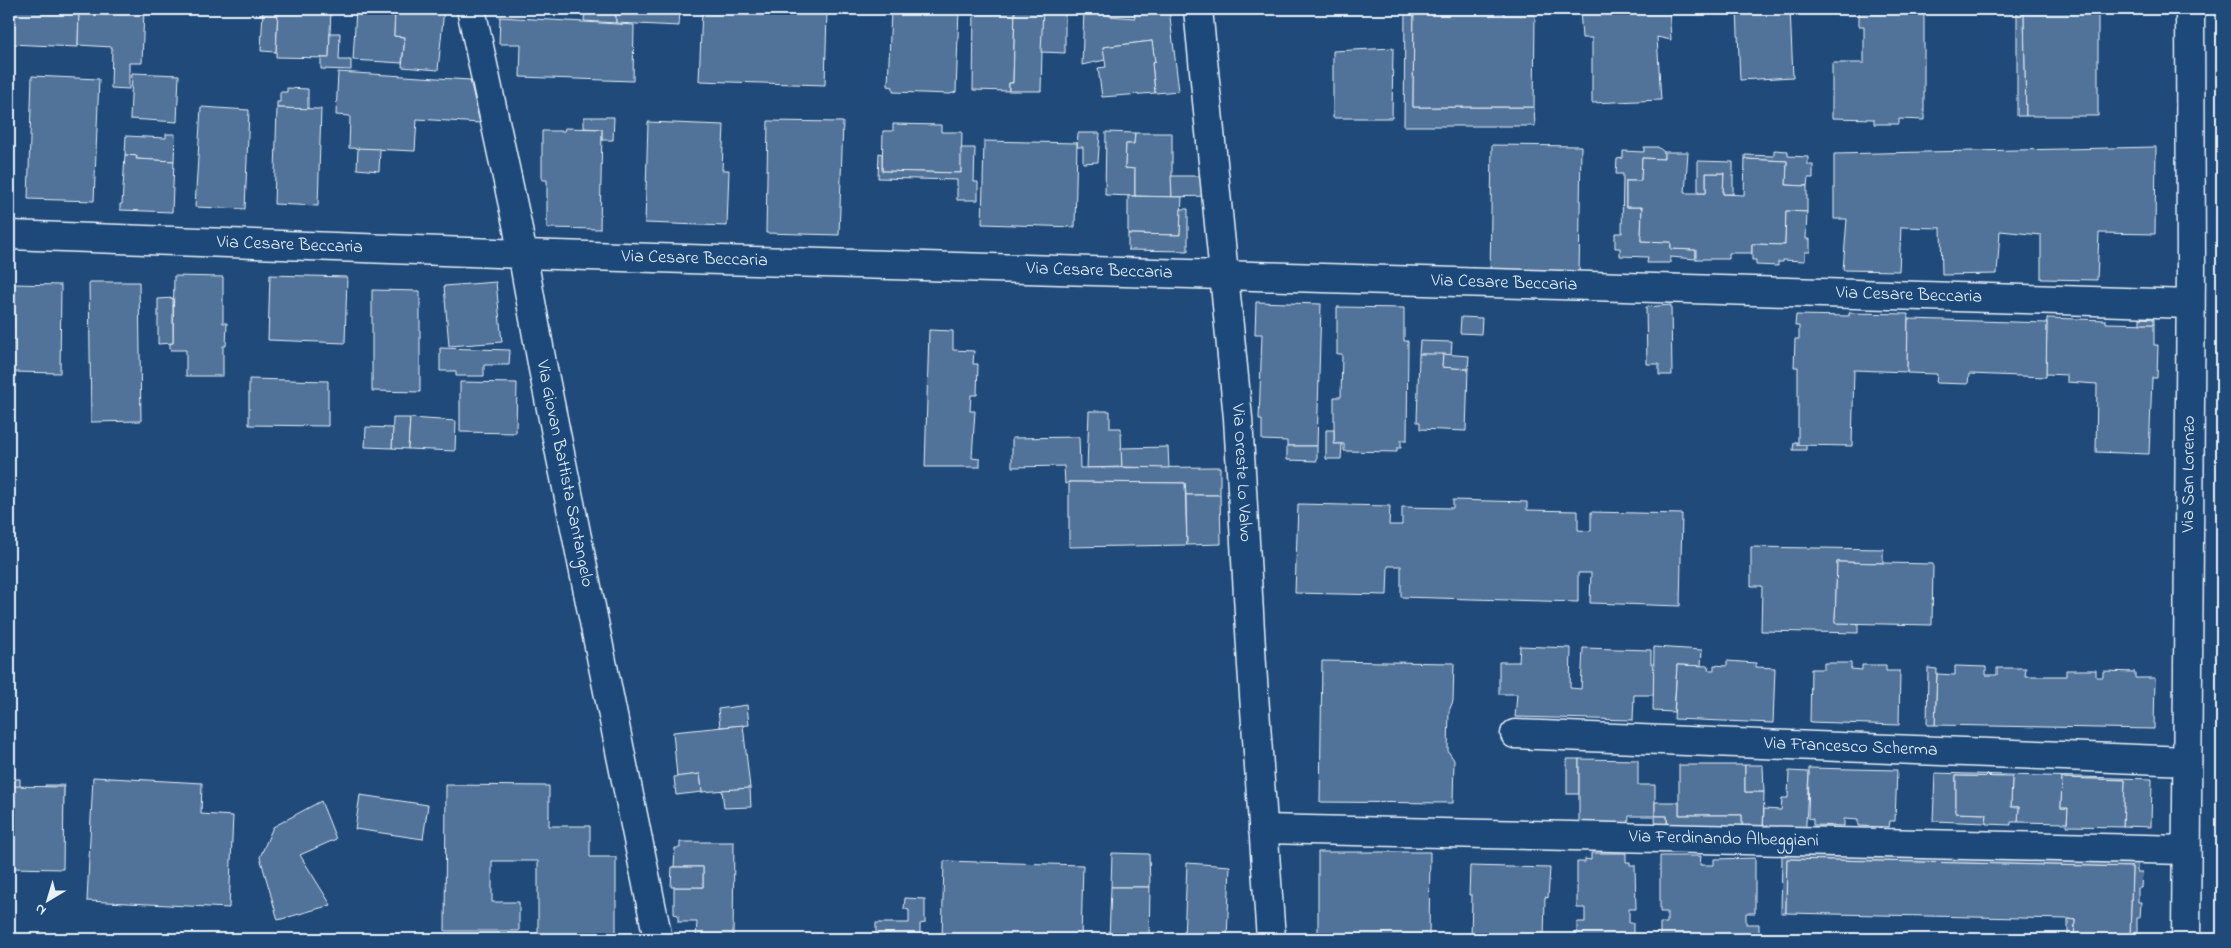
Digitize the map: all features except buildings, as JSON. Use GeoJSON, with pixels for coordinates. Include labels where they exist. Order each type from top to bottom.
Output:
{"type":"FeatureCollection","features":[{"type":"Feature","properties":{"kind":"street","name":"Via Giovan Battista Santangelo"},"geometry":{"type":"LineString","coordinates":[[471,9],[523,254],[547,389],[658,939]]}},
{"type":"Feature","properties":{"kind":"street","name":"Via Oreste Lo Valvo"},"geometry":{"type":"LineString","coordinates":[[1198,9],[1238,418],[1252,666],[1271,939]]}},
{"type":"Feature","properties":{"kind":"street","name":"Via San Lorenzo"},"geometry":{"type":"LineString","coordinates":[[2186,939],[2190,9]]}},
{"type":"Feature","properties":{"kind":"street","name":"Via Cesare Beccaria"},"geometry":{"type":"LineString","coordinates":[[9,235],[523,254],[2190,304]]}},
{"type":"Feature","properties":{"kind":"street","name":"Via Francesco Scherma"},"geometry":{"type":"LineString","coordinates":[[1515,734],[2187,761]]}},
{"type":"Feature","properties":{"kind":"street","name":"Via Ferdinando Albeggiani"},"geometry":{"type":"LineString","coordinates":[[1263,829],[2186,850]]}}]}
